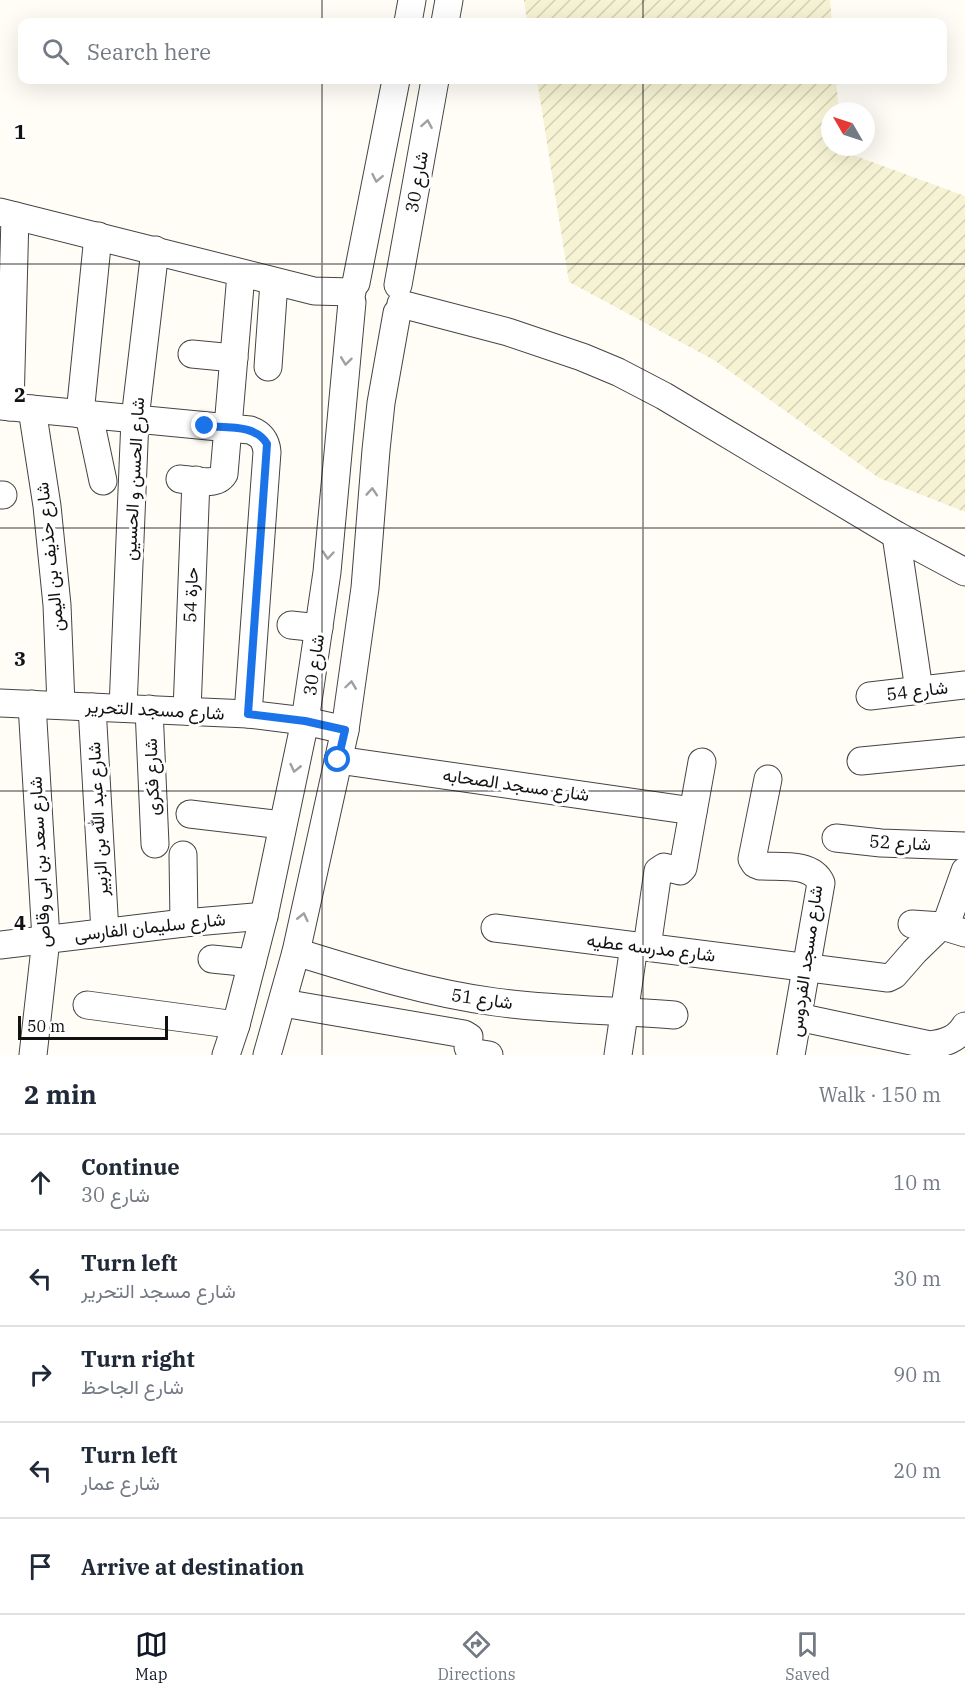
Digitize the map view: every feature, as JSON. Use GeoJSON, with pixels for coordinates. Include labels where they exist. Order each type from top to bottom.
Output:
{"type":"FeatureCollection","features":[{"type":"Feature","properties":{"kind":"street"},"geometry":{"type":"LineString","coordinates":[[409,18],[412,0]]}},
{"type":"Feature","properties":{"kind":"street"},"geometry":{"type":"LineString","coordinates":[[446,18],[449,0]]}},
{"type":"Feature","properties":{"kind":"street","name":"شارع 30"},"geometry":{"type":"LineString","coordinates":[[226,1055],[264,916],[305,721],[327,572],[353,293],[395,84]]}},
{"type":"Feature","properties":{"kind":"street","name":"شارع 30"},"geometry":{"type":"LineString","coordinates":[[267,1055],[296,952],[345,730],[365,588],[381,403],[434,84]]}},
{"type":"Feature","properties":{"kind":"street"},"geometry":{"type":"LineString","coordinates":[[8,214],[274,282],[314,291],[353,293]]}},
{"type":"Feature","properties":{"kind":"street","name":"شارع حذيف بن اليمن"},"geometry":{"type":"LineString","coordinates":[[8,214],[14,408],[47,506],[57,605],[61,705]]}},
{"type":"Feature","properties":{"kind":"street"},"geometry":{"type":"LineString","coordinates":[[98,236],[85,414],[103,481]]}},
{"type":"Feature","properties":{"kind":"street","name":"شارع الحسن و الحسين"},"geometry":{"type":"LineString","coordinates":[[136,709],[135,419],[155,250]]}},
{"type":"Feature","properties":{"kind":"street"},"geometry":{"type":"LineString","coordinates":[[372,273],[382,274],[392,278],[399,300],[390,319],[381,323],[371,322],[362,319],[355,311],[353,293],[363,277],[372,273]]}},
{"type":"Feature","properties":{"kind":"street"},"geometry":{"type":"LineString","coordinates":[[239,429],[234,358],[241,274]]}},
{"type":"Feature","properties":{"kind":"street"},"geometry":{"type":"LineString","coordinates":[[268,367],[274,282]]}},
{"type":"Feature","properties":{"kind":"street"},"geometry":{"type":"LineString","coordinates":[[399,300],[508,332],[618,372],[664,396],[896,535],[965,572]]}},
{"type":"Feature","properties":{"kind":"street"},"geometry":{"type":"LineString","coordinates":[[192,354],[234,358]]}},
{"type":"Feature","properties":{"kind":"street"},"geometry":{"type":"LineString","coordinates":[[14,408],[239,429],[263,438],[267,452],[248,714]]}},
{"type":"Feature","properties":{"kind":"street","name":"حارة 54"},"geometry":{"type":"LineString","coordinates":[[187,711],[188,480],[214,482],[222,478],[239,429]]}},
{"type":"Feature","properties":{"kind":"street"},"geometry":{"type":"LineString","coordinates":[[896,535],[919,690]]}},
{"type":"Feature","properties":{"kind":"street"},"geometry":{"type":"LineString","coordinates":[[291,625],[319,628]]}},
{"type":"Feature","properties":{"kind":"street","name":"شارع 54"},"geometry":{"type":"LineString","coordinates":[[870,696],[965,685]]}},
{"type":"Feature","properties":{"kind":"street","name":"شارع مسجد التحرير"},"geometry":{"type":"LineString","coordinates":[[0,703],[248,714],[305,721],[345,730]]}},
{"type":"Feature","properties":{"kind":"street","name":"شارع سعد بن ابى وقاص"},"geometry":{"type":"LineString","coordinates":[[32,704],[46,939],[33,1055]]}},
{"type":"Feature","properties":{"kind":"street","name":"شارع عبد الله بن الزبير"},"geometry":{"type":"LineString","coordinates":[[92,707],[105,932]]}},
{"type":"Feature","properties":{"kind":"street","name":"شارع فكرى"},"geometry":{"type":"LineString","coordinates":[[136,709],[155,844]]}},
{"type":"Feature","properties":{"kind":"street"},"geometry":{"type":"LineString","coordinates":[[861,761],[965,751]]}},
{"type":"Feature","properties":{"kind":"street","name":"شارع مسجد الصحابه"},"geometry":{"type":"LineString","coordinates":[[338,760],[693,811]]}},
{"type":"Feature","properties":{"kind":"street"},"geometry":{"type":"LineString","coordinates":[[618,1055],[624,1010],[658,871],[663,867],[680,871],[682,869],[702,762]]}},
{"type":"Feature","properties":{"kind":"street","name":"شارع مسجد الفردوس"},"geometry":{"type":"LineString","coordinates":[[768,779],[752,859],[760,866],[807,869],[818,877],[821,883],[791,1055]]}},
{"type":"Feature","properties":{"kind":"street"},"geometry":{"type":"LineString","coordinates":[[190,814],[282,825]]}},
{"type":"Feature","properties":{"kind":"street","name":"شارع 52"},"geometry":{"type":"LineString","coordinates":[[836,838],[881,843],[965,846]]}},
{"type":"Feature","properties":{"kind":"street"},"geometry":{"type":"LineString","coordinates":[[183,855],[184,923]]}},
{"type":"Feature","properties":{"kind":"street"},"geometry":{"type":"LineString","coordinates":[[912,924],[954,929],[952,911],[965,871]]}},
{"type":"Feature","properties":{"kind":"street","name":"شارع سليمان الفارسى"},"geometry":{"type":"LineString","coordinates":[[0,945],[264,916]]}},
{"type":"Feature","properties":{"kind":"street","name":"شارع مدرسه عطيه"},"geometry":{"type":"LineString","coordinates":[[495,928],[888,978],[894,975],[915,951],[954,929]]}},
{"type":"Feature","properties":{"kind":"street","name":"شارع 51"},"geometry":{"type":"LineString","coordinates":[[296,952],[434,992],[497,1002],[674,1015]]}},
{"type":"Feature","properties":{"kind":"street"},"geometry":{"type":"LineString","coordinates":[[212,959],[252,963]]}},
{"type":"Feature","properties":{"kind":"street"},"geometry":{"type":"LineString","coordinates":[[283,1003],[464,1034],[469,1037],[470,1052],[489,1055]]}},
{"type":"Feature","properties":{"kind":"street"},"geometry":{"type":"LineString","coordinates":[[87,1005],[236,1024]]}},
{"type":"Feature","properties":{"kind":"street"},"geometry":{"type":"LineString","coordinates":[[798,1017],[930,1044],[942,1044],[952,1039],[965,1026]]}},
{"type":"Feature","properties":{"kind":"shaded area"},"geometry":{"type":"Polygon","coordinates":[[[524,0],[830,0],[832,18],[526,18],[524,0]]]}},
{"type":"Feature","properties":{"kind":"shaded area"},"geometry":{"type":"Polygon","coordinates":[[[538,84],[836,84],[838,102],[821,102],[821,156],[856,156],[965,196],[965,512],[879,478],[714,360],[569,282],[538,84]]]}},
{"type":"Feature","properties":{"kind":"route"},"geometry":{"type":"LineString","coordinates":[[205,426],[250,430],[257,433],[267,444],[248,714],[305,721],[345,730],[338,760]]}}]}
